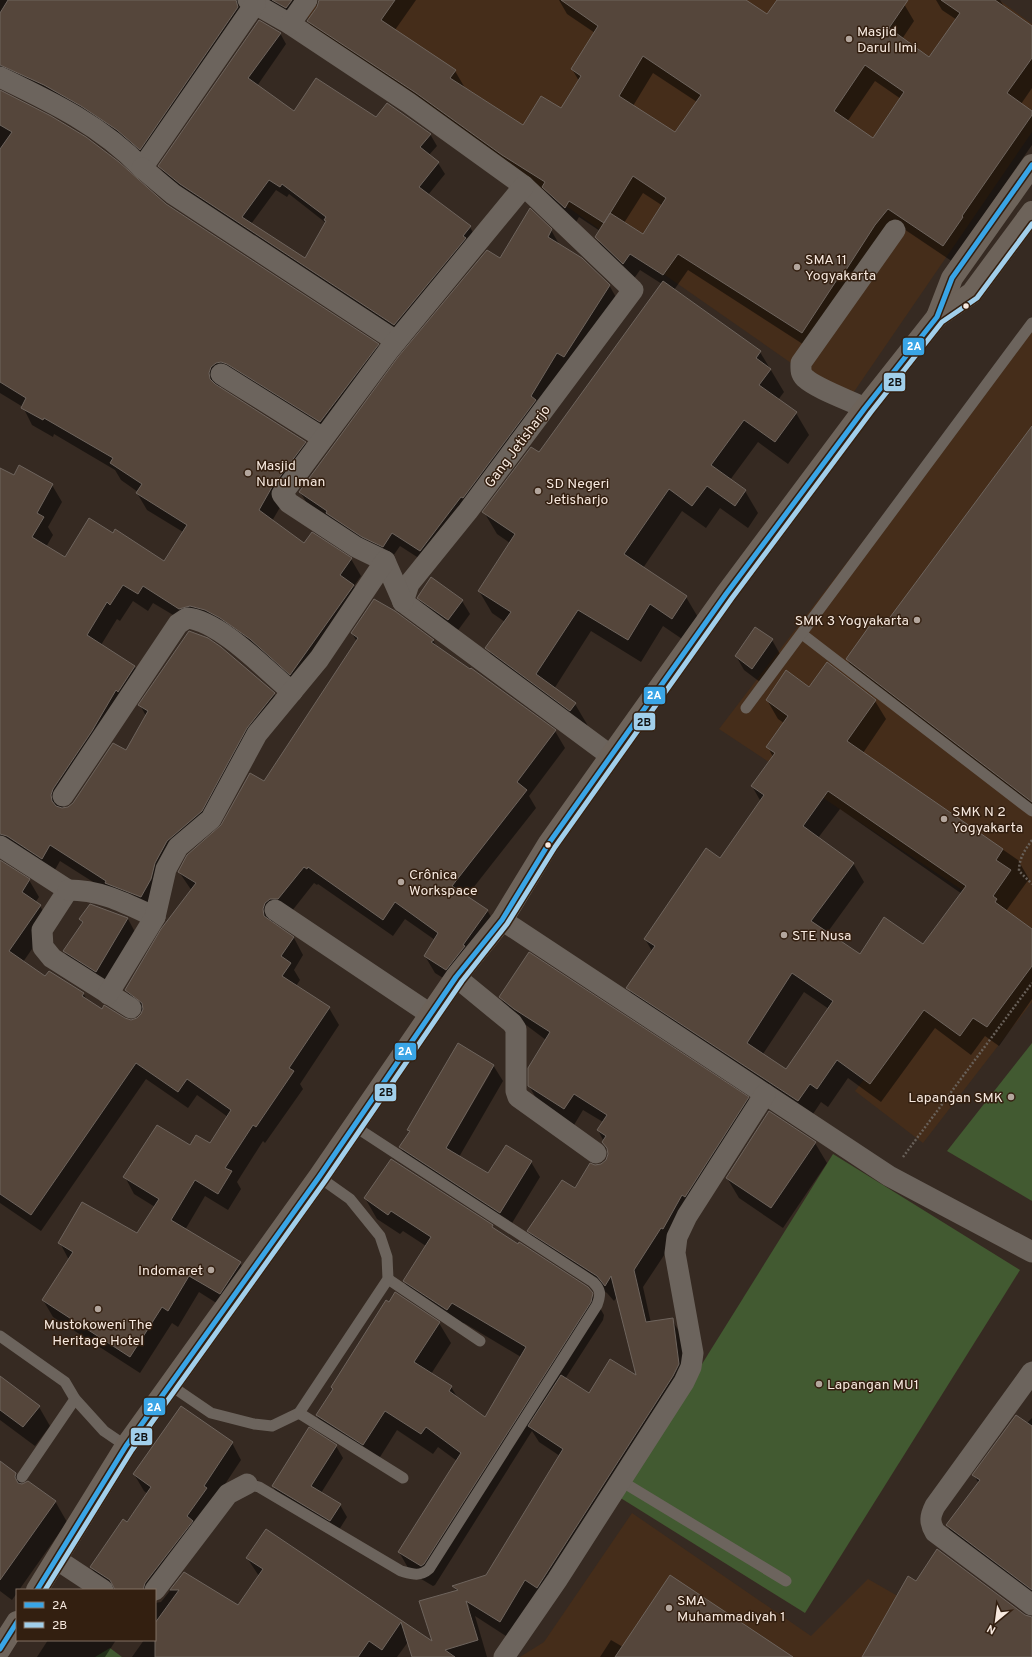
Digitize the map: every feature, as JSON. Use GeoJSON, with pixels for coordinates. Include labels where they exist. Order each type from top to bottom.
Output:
{"type":"FeatureCollection","features":[{"type":"Feature","properties":{"kind":"main road"},"geometry":{"type":"LineString","coordinates":[[937,317],[952,278],[1032,165]]}},
{"type":"Feature","properties":{"kind":"main road"},"geometry":{"type":"LineString","coordinates":[[38,1589],[126,1446],[319,1177],[456,977],[502,920],[549,843],[726,594],[865,408],[937,317],[972,293],[1032,212]]}},
{"type":"Feature","properties":{"kind":"main road"},"geometry":{"type":"LineString","coordinates":[[0,1649],[16,1624]]}},
{"type":"Feature","properties":{"kind":"street"},"geometry":{"type":"LineString","coordinates":[[290,24],[308,0]]}},
{"type":"Feature","properties":{"kind":"street"},"geometry":{"type":"LineString","coordinates":[[142,168],[252,2],[290,24],[409,103],[524,186],[396,341],[282,494],[289,503],[356,547],[385,561],[403,602],[611,756]]}},
{"type":"Feature","properties":{"kind":"street"},"geometry":{"type":"LineString","coordinates":[[0,77],[60,106],[124,150],[142,168],[173,194],[396,341]]}},
{"type":"Feature","properties":{"kind":"street","name":"Gang Jetisharjo"},"geometry":{"type":"LineString","coordinates":[[403,602],[409,584],[473,505],[633,290],[524,186]]}},
{"type":"Feature","properties":{"kind":"street"},"geometry":{"type":"LineString","coordinates":[[865,408],[829,392],[805,378],[801,372],[801,363],[896,230]]}},
{"type":"Feature","properties":{"kind":"street"},"geometry":{"type":"LineString","coordinates":[[221,374],[323,438]]}},
{"type":"Feature","properties":{"kind":"street"},"geometry":{"type":"LineString","coordinates":[[108,994],[155,917],[166,869],[178,847],[211,818],[257,734],[319,659],[385,561]]}},
{"type":"Feature","properties":{"kind":"street"},"geometry":{"type":"LineString","coordinates":[[63,796],[178,624],[187,618],[198,619],[222,632],[292,692]]}},
{"type":"Feature","properties":{"kind":"street"},"geometry":{"type":"LineString","coordinates":[[0,846],[68,890],[88,890],[118,900],[155,917]]}},
{"type":"Feature","properties":{"kind":"street"},"geometry":{"type":"LineString","coordinates":[[68,890],[42,930],[44,947],[52,958],[131,1008]]}},
{"type":"Feature","properties":{"kind":"street"},"geometry":{"type":"LineString","coordinates":[[275,910],[430,1014]]}},
{"type":"Feature","properties":{"kind":"street"},"geometry":{"type":"LineString","coordinates":[[502,920],[889,1176],[1032,1252]]}},
{"type":"Feature","properties":{"kind":"street"},"geometry":{"type":"LineString","coordinates":[[456,977],[512,1023],[516,1029],[516,1091],[518,1098],[596,1153]]}},
{"type":"Feature","properties":{"kind":"street"},"geometry":{"type":"LineString","coordinates":[[504,1657],[557,1580],[684,1382],[692,1367],[693,1353],[675,1253],[677,1237],[687,1216],[765,1094]]}},
{"type":"Feature","properties":{"kind":"street"},"geometry":{"type":"LineString","coordinates":[[1032,1372],[935,1506],[930,1516],[931,1526],[935,1532],[1032,1605]]}},
{"type":"Feature","properties":{"kind":"street"},"geometry":{"type":"LineString","coordinates":[[156,1589],[228,1494],[247,1484]]}},
{"type":"Feature","properties":{"kind":"street"},"geometry":{"type":"LineString","coordinates":[[56,1559],[101,1589]]}},
{"type":"Feature","properties":{"kind":"lane"},"geometry":{"type":"LineString","coordinates":[[746,708],[1032,323]]}},
{"type":"Feature","properties":{"kind":"lane"},"geometry":{"type":"LineString","coordinates":[[802,634],[1032,811]]}},
{"type":"Feature","properties":{"kind":"lane"},"geometry":{"type":"LineString","coordinates":[[247,1484],[259,1487],[401,1571],[414,1575],[423,1574],[429,1569],[495,1468],[597,1305],[600,1294],[599,1288],[592,1282],[354,1126]]}},
{"type":"Feature","properties":{"kind":"lane"},"geometry":{"type":"LineString","coordinates":[[170,1385],[211,1412],[254,1424],[272,1426],[299,1413],[388,1279],[387,1257],[380,1236],[350,1199],[319,1177]]}},
{"type":"Feature","properties":{"kind":"lane"},"geometry":{"type":"LineString","coordinates":[[388,1279],[480,1341]]}},
{"type":"Feature","properties":{"kind":"lane"},"geometry":{"type":"LineString","coordinates":[[0,1336],[65,1382],[75,1399],[104,1431],[126,1446]]}},
{"type":"Feature","properties":{"kind":"lane"},"geometry":{"type":"LineString","coordinates":[[22,1477],[75,1399]]}},
{"type":"Feature","properties":{"kind":"lane"},"geometry":{"type":"LineString","coordinates":[[299,1413],[403,1478]]}},
{"type":"Feature","properties":{"kind":"lane"},"geometry":{"type":"LineString","coordinates":[[621,1481],[786,1581]]}},
{"type":"Feature","properties":{"kind":"path"},"geometry":{"type":"LineString","coordinates":[[1032,840],[1021,856],[1019,864],[1019,871],[1032,884]]}},
{"type":"Feature","properties":{"kind":"path"},"geometry":{"type":"LineString","coordinates":[[889,1176],[1032,982]]}},
{"type":"Feature","properties":{"kind":"shaded area","name":"SMA 11 Yogyakarta"},"geometry":{"type":"Polygon","coordinates":[[[316,0],[999,0],[1032,24],[1032,132],[847,402],[311,28],[307,13],[316,0]]]}},
{"type":"Feature","properties":{"kind":"shaded area","name":"SMK N 2 Yogyakarta"},"geometry":{"type":"Polygon","coordinates":[[[1032,321],[1032,1002],[923,1143],[855,1091],[949,969],[991,909],[719,729],[1032,321]]]}},
{"type":"Feature","properties":{"kind":"shaded area","name":"SMA Muhammadiyah 1"},"geometry":{"type":"Polygon","coordinates":[[[632,1513],[811,1636],[868,1579],[1004,1657],[520,1657],[544,1642],[632,1513]]]}},
{"type":"Feature","properties":{"kind":"green space","name":"Lapangan SMK"},"geometry":{"type":"Polygon","coordinates":[[[1032,1043],[1032,1201],[947,1151],[1032,1043]]]}},
{"type":"Feature","properties":{"kind":"green space","name":"Lapangan MU1"},"geometry":{"type":"Polygon","coordinates":[[[833,1154],[1020,1270],[805,1613],[619,1497],[833,1154]]]}},
{"type":"Feature","properties":{"kind":"green space"},"geometry":{"type":"Polygon","coordinates":[[[110,1648],[122,1657],[95,1657],[110,1648]]]}},
{"type":"Feature","properties":{"kind":"building"},"geometry":{"type":"Polygon","coordinates":[[[8,0],[236,0],[238,7],[140,150],[117,130],[81,106],[44,85],[0,65],[0,13],[8,0]]]}},
{"type":"Feature","properties":{"kind":"building"},"geometry":{"type":"Polygon","coordinates":[[[272,0],[292,0],[286,8],[272,0]]]}},
{"type":"Feature","properties":{"kind":"building","name":"SMA 11 Yogyakarta"},"geometry":{"type":"Polygon","coordinates":[[[319,0],[395,0],[381,20],[456,70],[450,78],[523,125],[541,96],[561,108],[581,76],[571,69],[598,26],[561,0],[746,0],[767,14],[777,0],[908,0],[889,28],[929,57],[960,13],[941,0],[995,0],[1032,26],[1032,58],[1007,93],[1032,111],[1032,115],[943,246],[888,209],[875,225],[846,270],[844,269],[802,333],[678,254],[663,275],[630,254],[623,264],[595,237],[604,223],[569,201],[565,208],[542,187],[545,182],[502,155],[416,93],[307,21],[317,7],[319,0]],[[643,56],[619,96],[675,132],[701,95],[643,56]],[[865,65],[834,111],[873,138],[904,92],[865,65]],[[633,176],[610,213],[643,234],[666,198],[633,176]]]}},
{"type":"Feature","properties":{"kind":"building"},"geometry":{"type":"Polygon","coordinates":[[[259,20],[281,33],[248,78],[294,111],[316,78],[376,117],[387,103],[431,134],[420,147],[439,162],[419,187],[471,226],[463,236],[466,238],[394,325],[180,184],[158,166],[259,20]],[[269,180],[242,217],[305,258],[326,221],[324,220],[326,217],[282,184],[280,187],[269,180]]]}},
{"type":"Feature","properties":{"kind":"building"},"geometry":{"type":"Polygon","coordinates":[[[0,90],[51,116],[86,137],[119,162],[166,204],[379,344],[320,422],[227,364],[221,362],[216,363],[211,367],[209,373],[210,379],[215,384],[306,442],[272,487],[259,510],[304,543],[312,532],[352,558],[340,575],[354,585],[290,675],[250,639],[220,618],[205,610],[190,606],[179,609],[143,586],[138,594],[123,585],[110,605],[107,602],[87,635],[135,666],[118,692],[116,690],[92,731],[53,789],[51,795],[52,801],[56,806],[62,808],[68,807],[73,803],[113,743],[126,750],[148,711],[138,705],[189,631],[208,638],[221,647],[275,693],[247,728],[202,811],[167,841],[155,863],[151,879],[141,897],[105,883],[106,881],[50,845],[42,859],[7,836],[0,834],[0,468],[14,475],[19,465],[53,484],[37,513],[44,517],[32,537],[65,557],[89,518],[113,533],[115,529],[164,561],[187,525],[136,493],[142,484],[110,463],[113,458],[44,418],[43,420],[21,408],[26,398],[0,382],[0,149],[12,132],[0,125],[0,90]]]}},
{"type":"Feature","properties":{"kind":"building"},"geometry":{"type":"Polygon","coordinates":[[[530,208],[552,229],[548,237],[582,258],[610,285],[564,357],[557,353],[531,396],[536,400],[463,498],[461,497],[420,551],[392,533],[383,547],[362,537],[326,513],[327,511],[299,492],[398,357],[487,250],[500,258],[530,208]]]}},
{"type":"Feature","properties":{"kind":"building"},"geometry":{"type":"Polygon","coordinates":[[[663,281],[761,351],[756,358],[771,369],[759,385],[797,412],[775,442],[744,420],[711,465],[746,490],[735,506],[707,486],[692,506],[669,489],[624,554],[687,596],[672,619],[650,604],[628,640],[578,610],[536,674],[576,703],[570,711],[485,648],[511,612],[478,591],[515,534],[482,512],[531,447],[539,452],[663,281]]]}},
{"type":"Feature","properties":{"kind":"building","name":"SMK 3 Yogyakarta"},"geometry":{"type":"Polygon","coordinates":[[[1032,426],[1032,802],[846,659],[873,621],[882,628],[1032,426]]]}},
{"type":"Feature","properties":{"kind":"building"},"geometry":{"type":"Polygon","coordinates":[[[431,577],[463,600],[448,620],[417,598],[431,577]]]}},
{"type":"Feature","properties":{"kind":"building"},"geometry":{"type":"Polygon","coordinates":[[[374,599],[395,611],[434,640],[431,642],[470,669],[471,668],[556,730],[517,782],[527,790],[452,886],[488,910],[463,945],[465,946],[446,970],[424,956],[438,933],[395,902],[383,920],[308,867],[307,869],[304,867],[278,899],[270,899],[265,903],[263,909],[264,916],[294,937],[281,956],[291,963],[282,976],[330,1007],[289,1068],[294,1071],[256,1127],[253,1125],[225,1168],[232,1171],[218,1194],[195,1180],[171,1220],[241,1262],[220,1294],[189,1276],[168,1311],[162,1307],[130,1357],[42,1300],[73,1252],[58,1243],[82,1202],[137,1233],[159,1199],[123,1177],[157,1125],[190,1145],[196,1135],[210,1143],[231,1110],[187,1079],[178,1092],[136,1063],[31,1215],[0,1194],[0,860],[30,879],[22,892],[41,905],[9,951],[45,976],[49,971],[84,993],[82,996],[102,1009],[104,1005],[125,1018],[131,1020],[137,1018],[143,1009],[142,1003],[125,990],[161,929],[196,883],[178,872],[187,855],[221,825],[250,773],[264,781],[358,638],[351,633],[374,599]]]}},
{"type":"Feature","properties":{"kind":"building"},"geometry":{"type":"Polygon","coordinates":[[[755,627],[773,639],[752,669],[735,656],[755,627]]]}},
{"type":"Feature","properties":{"kind":"building"},"geometry":{"type":"Polygon","coordinates":[[[827,662],[876,700],[847,741],[1003,849],[996,860],[1011,870],[993,896],[997,899],[995,902],[1032,929],[1032,966],[987,1027],[973,1018],[960,1036],[924,1010],[870,1084],[837,1060],[817,1089],[810,1084],[798,1101],[626,988],[655,946],[644,939],[706,848],[720,858],[764,795],[751,786],[775,753],[766,747],[788,716],[766,700],[786,670],[809,687],[827,662]],[[828,791],[803,826],[854,863],[811,921],[860,954],[884,917],[923,944],[966,886],[828,791]],[[792,973],[747,1043],[786,1069],[833,1001],[792,973]]]}},
{"type":"Feature","properties":{"kind":"building"},"geometry":{"type":"Polygon","coordinates":[[[90,904],[128,918],[96,972],[63,951],[83,922],[79,919],[90,904]]]}},
{"type":"Feature","properties":{"kind":"building"},"geometry":{"type":"Polygon","coordinates":[[[529,952],[749,1097],[685,1197],[682,1195],[663,1229],[661,1228],[634,1270],[646,1322],[673,1318],[679,1364],[673,1376],[537,1588],[525,1580],[500,1622],[466,1601],[478,1640],[445,1650],[455,1657],[412,1657],[401,1622],[382,1650],[369,1641],[358,1657],[155,1657],[156,1622],[179,1590],[170,1590],[184,1572],[238,1605],[263,1569],[246,1558],[266,1529],[432,1641],[419,1601],[458,1590],[452,1586],[486,1575],[563,1449],[528,1426],[561,1375],[589,1393],[610,1359],[636,1375],[611,1276],[605,1286],[597,1276],[527,1231],[562,1180],[575,1188],[590,1163],[595,1165],[601,1164],[606,1160],[608,1154],[607,1148],[602,1142],[606,1136],[597,1130],[607,1115],[574,1094],[564,1109],[528,1086],[528,1068],[550,1032],[514,1009],[499,997],[529,952]]]}},
{"type":"Feature","properties":{"kind":"building"},"geometry":{"type":"Polygon","coordinates":[[[458,1043],[494,1065],[446,1148],[488,1173],[506,1145],[532,1161],[500,1213],[399,1147],[410,1131],[407,1130],[458,1043]]]}},
{"type":"Feature","properties":{"kind":"building"},"geometry":{"type":"Polygon","coordinates":[[[769,1111],[816,1142],[771,1208],[726,1178],[769,1111]]]}},
{"type":"Feature","properties":{"kind":"building"},"geometry":{"type":"Polygon","coordinates":[[[391,1159],[493,1225],[492,1227],[518,1244],[519,1242],[588,1287],[593,1293],[591,1302],[424,1564],[421,1566],[398,1552],[461,1453],[426,1427],[421,1434],[385,1411],[363,1445],[316,1415],[333,1389],[331,1387],[386,1300],[389,1302],[395,1292],[440,1322],[414,1362],[452,1386],[449,1391],[485,1417],[526,1347],[452,1303],[447,1310],[403,1281],[431,1237],[391,1211],[388,1215],[364,1198],[391,1159]]]}},
{"type":"Feature","properties":{"kind":"building"},"geometry":{"type":"Polygon","coordinates":[[[0,1376],[40,1406],[23,1427],[0,1410],[0,1376]]]}},
{"type":"Feature","properties":{"kind":"building"},"geometry":{"type":"Polygon","coordinates":[[[181,1406],[233,1442],[204,1486],[207,1488],[187,1516],[193,1521],[145,1583],[143,1589],[114,1589],[110,1580],[90,1567],[123,1519],[127,1522],[151,1487],[133,1474],[181,1406]]]}},
{"type":"Feature","properties":{"kind":"building"},"geometry":{"type":"Polygon","coordinates":[[[1016,1415],[1032,1426],[1032,1590],[946,1525],[980,1480],[972,1475],[1016,1415]]]}},
{"type":"Feature","properties":{"kind":"building"},"geometry":{"type":"Polygon","coordinates":[[[309,1427],[337,1445],[311,1486],[341,1504],[330,1521],[272,1486],[309,1427]]]}},
{"type":"Feature","properties":{"kind":"building"},"geometry":{"type":"Polygon","coordinates":[[[0,1461],[16,1473],[15,1477],[18,1483],[22,1484],[28,1481],[56,1501],[0,1580],[0,1461]]]}},
{"type":"Feature","properties":{"kind":"building"},"geometry":{"type":"Polygon","coordinates":[[[937,1549],[1025,1615],[1032,1617],[1032,1657],[862,1657],[908,1576],[916,1581],[937,1549]]]}},
{"type":"Feature","properties":{"kind":"building"},"geometry":{"type":"Polygon","coordinates":[[[670,1575],[793,1657],[615,1657],[670,1575]]]}},
{"type":"Feature","properties":{"kind":"transit line","name":"2A"},"geometry":{"type":"LineString","coordinates":[[38,1589],[126,1446],[319,1177],[456,977],[502,920],[549,843],[726,594],[865,408],[937,317],[952,278],[1032,165]]}},
{"type":"Feature","properties":{"kind":"transit line","name":"2B"},"geometry":{"type":"LineString","coordinates":[[46,1589],[132,1450],[325,1181],[462,981],[507,924],[555,847],[732,598],[871,412],[942,322],[977,298],[1032,224]]}},
{"type":"Feature","properties":{"kind":"transit line","name":"2A"},"geometry":{"type":"LineString","coordinates":[[0,1649],[16,1624]]}},
{"type":"Feature","properties":{"kind":"place","name":"Masjid Darul Ilmi"},"geometry":{"type":"Point","coordinates":[849,39]}},
{"type":"Feature","properties":{"kind":"place","name":"SMA 11 Yogyakarta"},"geometry":{"type":"Point","coordinates":[797,267]}},
{"type":"Feature","properties":{"kind":"place","name":"Masjid Nurul Iman"},"geometry":{"type":"Point","coordinates":[248,473]}},
{"type":"Feature","properties":{"kind":"place","name":"SD Negeri Jetisharjo"},"geometry":{"type":"Point","coordinates":[538,491]}},
{"type":"Feature","properties":{"kind":"place","name":"SMK 3 Yogyakarta"},"geometry":{"type":"Point","coordinates":[917,620]}},
{"type":"Feature","properties":{"kind":"place","name":"SMK N 2 Yogyakarta"},"geometry":{"type":"Point","coordinates":[944,819]}},
{"type":"Feature","properties":{"kind":"place","name":"Crônica Workspace"},"geometry":{"type":"Point","coordinates":[401,882]}},
{"type":"Feature","properties":{"kind":"place","name":"STE Nusa"},"geometry":{"type":"Point","coordinates":[784,935]}},
{"type":"Feature","properties":{"kind":"place","name":"Lapangan SMK"},"geometry":{"type":"Point","coordinates":[1011,1097]}},
{"type":"Feature","properties":{"kind":"place","name":"Indomaret"},"geometry":{"type":"Point","coordinates":[211,1270]}},
{"type":"Feature","properties":{"kind":"place","name":"Mustokoweni The Heritage Hotel"},"geometry":{"type":"Point","coordinates":[98,1309]}},
{"type":"Feature","properties":{"kind":"place","name":"Lapangan MU1"},"geometry":{"type":"Point","coordinates":[819,1384]}},
{"type":"Feature","properties":{"kind":"place","name":"SMA Muhammadiyah 1"},"geometry":{"type":"Point","coordinates":[669,1608]}}]}
